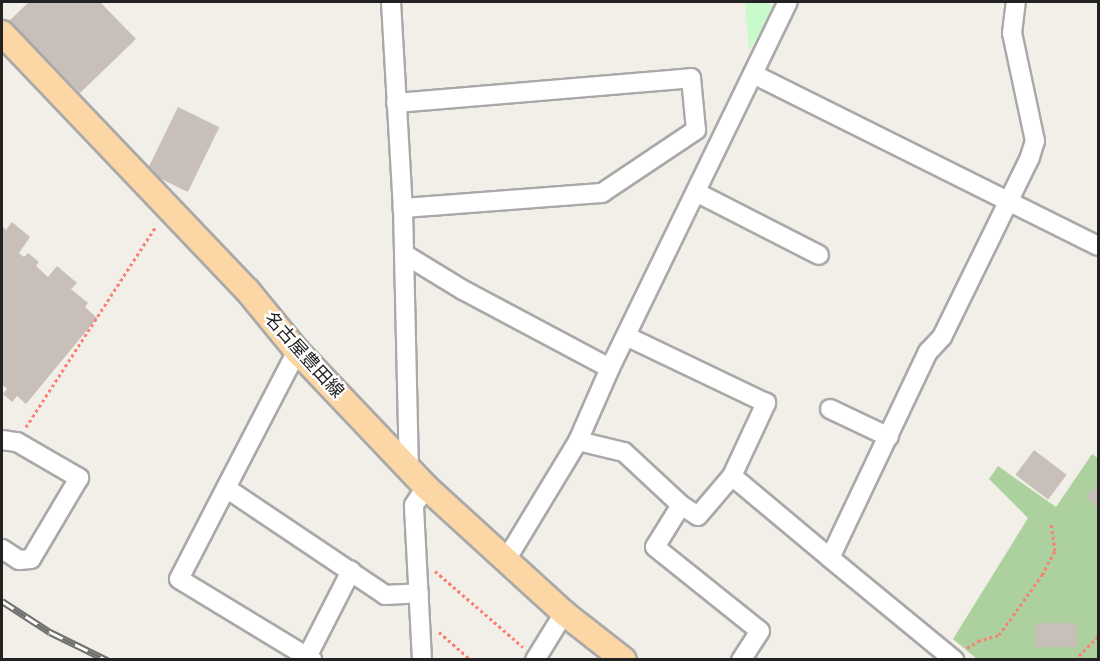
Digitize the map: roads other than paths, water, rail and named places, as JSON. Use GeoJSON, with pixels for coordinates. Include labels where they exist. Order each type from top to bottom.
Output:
{"type":"FeatureCollection","features":[{"type":"Feature","properties":{"kind":"main road","name":"名古屋豊田線"},"geometry":{"type":"LineString","coordinates":[[2,33],[247,290],[297,351],[409,467],[426,488],[564,613],[624,660]]}},
{"type":"Feature","properties":{"kind":"street"},"geometry":{"type":"LineString","coordinates":[[391,2],[403,208],[409,467]]}},
{"type":"Feature","properties":{"kind":"street"},"geometry":{"type":"LineString","coordinates":[[830,558],[928,352],[942,337],[1035,141],[1012,33],[1016,2]]}},
{"type":"Feature","properties":{"kind":"street"},"geometry":{"type":"LineString","coordinates":[[506,560],[578,441],[610,369],[753,74],[783,4]]}},
{"type":"Feature","properties":{"kind":"street"},"geometry":{"type":"LineString","coordinates":[[753,74],[1098,246]]}},
{"type":"Feature","properties":{"kind":"street"},"geometry":{"type":"LineString","coordinates":[[396,103],[691,78],[696,130],[718,146]]}},
{"type":"Feature","properties":{"kind":"street"},"geometry":{"type":"LineString","coordinates":[[403,208],[602,192],[696,130]]}},
{"type":"Feature","properties":{"kind":"street"},"geometry":{"type":"LineString","coordinates":[[696,192],[819,255]]}},
{"type":"Feature","properties":{"kind":"street"},"geometry":{"type":"LineString","coordinates":[[404,254],[463,290],[610,369]]}},
{"type":"Feature","properties":{"kind":"street"},"geometry":{"type":"LineString","coordinates":[[578,441],[624,452],[681,505],[698,516],[732,476],[766,403],[626,336]]}},
{"type":"Feature","properties":{"kind":"street"},"geometry":{"type":"LineString","coordinates":[[297,351],[179,579],[309,658],[351,571]]}},
{"type":"Feature","properties":{"kind":"street"},"geometry":{"type":"LineString","coordinates":[[830,409],[889,437]]}},
{"type":"Feature","properties":{"kind":"street"},"geometry":{"type":"LineString","coordinates":[[2,549],[19,560],[31,559],[79,478],[9,441]]}},
{"type":"Feature","properties":{"kind":"street"},"geometry":{"type":"LineString","coordinates":[[732,476],[830,558],[958,656]]}},
{"type":"Feature","properties":{"kind":"street"},"geometry":{"type":"LineString","coordinates":[[226,488],[384,595],[419,592]]}},
{"type":"Feature","properties":{"kind":"street"},"geometry":{"type":"LineString","coordinates":[[422,660],[414,505],[426,488]]}},
{"type":"Feature","properties":{"kind":"street"},"geometry":{"type":"LineString","coordinates":[[681,505],[655,547],[760,631],[741,660]]}},
{"type":"Feature","properties":{"kind":"street"},"geometry":{"type":"LineString","coordinates":[[536,659],[564,613]]}},
{"type":"Feature","properties":{"kind":"railway"},"geometry":{"type":"LineString","coordinates":[[2,601],[50,632],[107,660]]}}]}
